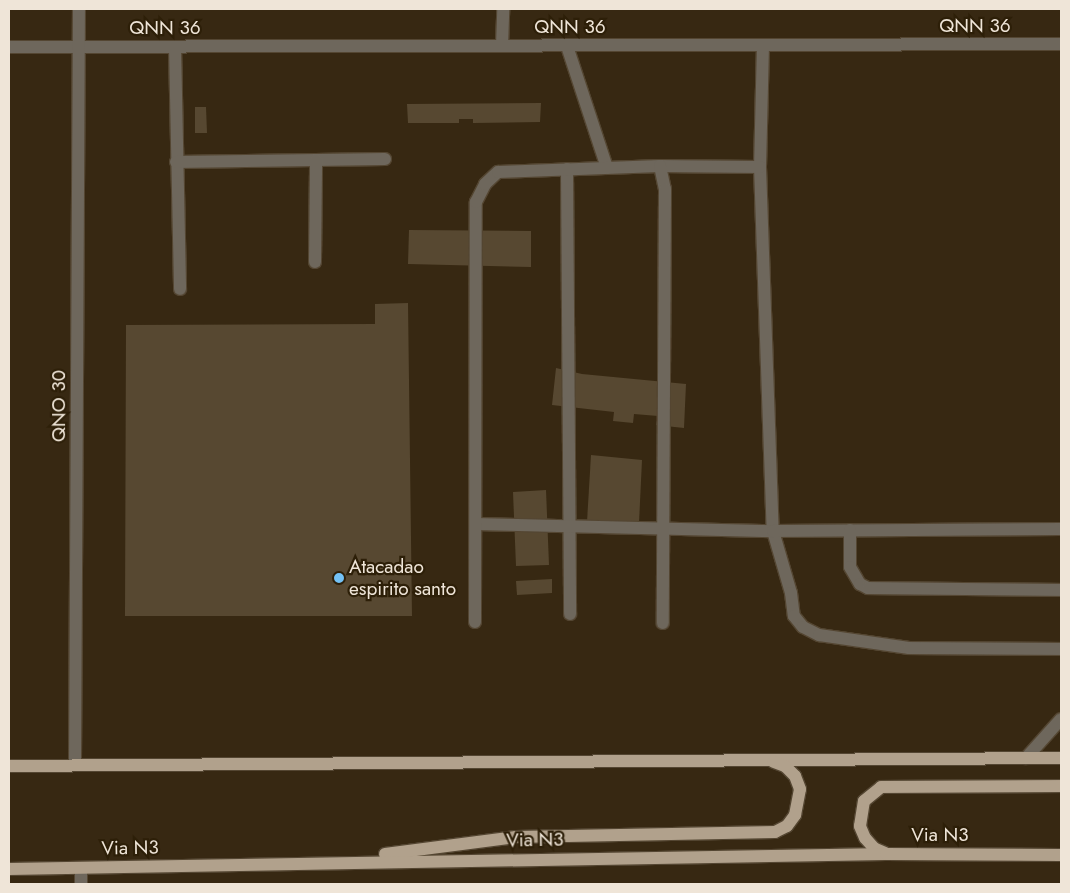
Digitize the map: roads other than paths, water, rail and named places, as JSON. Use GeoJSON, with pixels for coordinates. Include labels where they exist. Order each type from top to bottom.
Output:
{"type":"FeatureCollection","features":[{"type":"Feature","properties":{"kind":"main road"},"geometry":{"type":"LineString","coordinates":[[9,766],[1061,758]]}},
{"type":"Feature","properties":{"kind":"main road"},"geometry":{"type":"LineString","coordinates":[[325,862],[516,837],[763,834],[776,832],[787,826],[795,815],[800,789],[795,776],[785,766],[772,761]]}},
{"type":"Feature","properties":{"kind":"main road"},"geometry":{"type":"LineString","coordinates":[[886,854],[874,848],[865,838],[860,826],[864,801],[881,787],[1061,786]]}},
{"type":"Feature","properties":{"kind":"main road","name":"Via N3"},"geometry":{"type":"LineString","coordinates":[[9,869],[325,862],[886,854],[1061,855]]}},
{"type":"Feature","properties":{"kind":"street","name":"QNO 30"},"geometry":{"type":"LineString","coordinates":[[75,764],[79,9]]}},
{"type":"Feature","properties":{"kind":"street"},"geometry":{"type":"LineString","coordinates":[[502,46],[503,9]]}},
{"type":"Feature","properties":{"kind":"street","name":"QNN 36"},"geometry":{"type":"LineString","coordinates":[[9,47],[1061,44]]}},
{"type":"Feature","properties":{"kind":"street"},"geometry":{"type":"LineString","coordinates":[[762,45],[760,167],[772,531],[791,593],[794,616],[803,627],[819,635],[909,648],[1061,650]]}},
{"type":"Feature","properties":{"kind":"street"},"geometry":{"type":"LineString","coordinates":[[567,46],[607,168]]}},
{"type":"Feature","properties":{"kind":"street"},"geometry":{"type":"LineString","coordinates":[[175,47],[180,289]]}},
{"type":"Feature","properties":{"kind":"street"},"geometry":{"type":"LineString","coordinates":[[176,162],[385,159]]}},
{"type":"Feature","properties":{"kind":"street"},"geometry":{"type":"LineString","coordinates":[[315,262],[316,160]]}},
{"type":"Feature","properties":{"kind":"street"},"geometry":{"type":"LineString","coordinates":[[475,622],[476,202],[485,184],[498,172],[660,166],[760,167]]}},
{"type":"Feature","properties":{"kind":"street"},"geometry":{"type":"LineString","coordinates":[[660,166],[665,189],[663,623]]}},
{"type":"Feature","properties":{"kind":"street"},"geometry":{"type":"LineString","coordinates":[[567,170],[571,526],[570,614]]}},
{"type":"Feature","properties":{"kind":"street"},"geometry":{"type":"LineString","coordinates":[[476,524],[772,531],[1061,529]]}},
{"type":"Feature","properties":{"kind":"street"},"geometry":{"type":"LineString","coordinates":[[850,530],[850,567],[860,584],[868,588],[1061,590]]}},
{"type":"Feature","properties":{"kind":"street"},"geometry":{"type":"LineString","coordinates":[[1026,758],[1061,719]]}},
{"type":"Feature","properties":{"kind":"street"},"geometry":{"type":"LineString","coordinates":[[81,868],[81,884]]}},
{"type":"Feature","properties":{"kind":"place","name":"Atacadao espirito santo"},"geometry":{"type":"Point","coordinates":[339,578]}}]}
